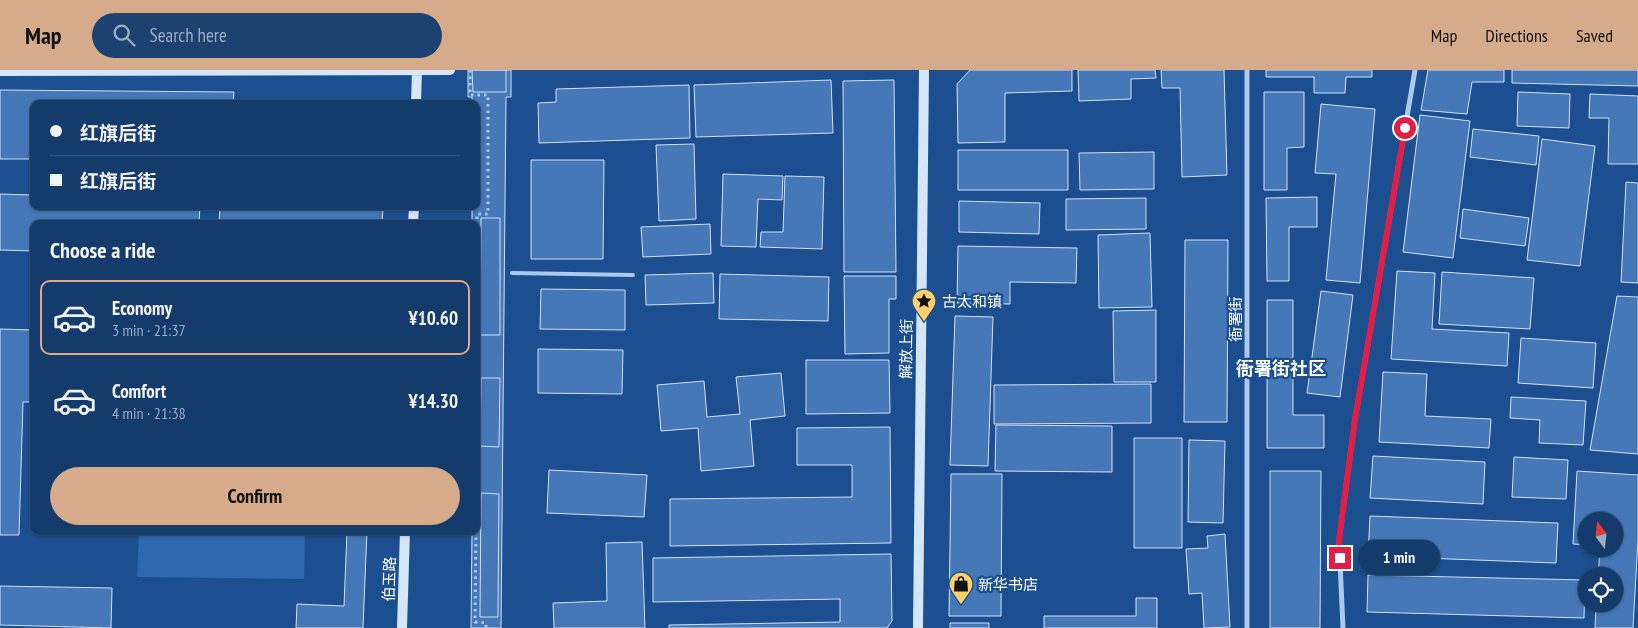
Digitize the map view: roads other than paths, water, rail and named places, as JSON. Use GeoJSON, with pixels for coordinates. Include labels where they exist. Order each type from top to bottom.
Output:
{"type":"FeatureCollection","features":[{"type":"Feature","properties":{"kind":"street"},"geometry":{"type":"LineString","coordinates":[[416,100],[417,70]]}},
{"type":"Feature","properties":{"kind":"street"},"geometry":{"type":"LineString","coordinates":[[0,71],[450,70]]}},
{"type":"Feature","properties":{"kind":"street","name":"解放上街"},"geometry":{"type":"LineString","coordinates":[[918,628],[924,70]]}},
{"type":"Feature","properties":{"kind":"street","name":"衙署街"},"geometry":{"type":"LineString","coordinates":[[1247,628],[1248,70]]}},
{"type":"Feature","properties":{"kind":"street"},"geometry":{"type":"LineString","coordinates":[[1343,628],[1339,540],[1353,429],[1415,70]]}},
{"type":"Feature","properties":{"kind":"street","name":"伯玉路"},"geometry":{"type":"LineString","coordinates":[[402,628],[405,535]]}},
{"type":"Feature","properties":{"kind":"lane"},"geometry":{"type":"LineString","coordinates":[[512,273],[633,275]]}},
{"type":"Feature","properties":{"kind":"place","name":"古太和镇"},"geometry":{"type":"Point","coordinates":[924,322]}},
{"type":"Feature","properties":{"kind":"place","name":"新华书店"},"geometry":{"type":"Point","coordinates":[961,605]}},
{"type":"Feature","properties":{"kind":"district","name":"衙署街社区"},"geometry":{"type":"Point","coordinates":[1281,368]}}]}
